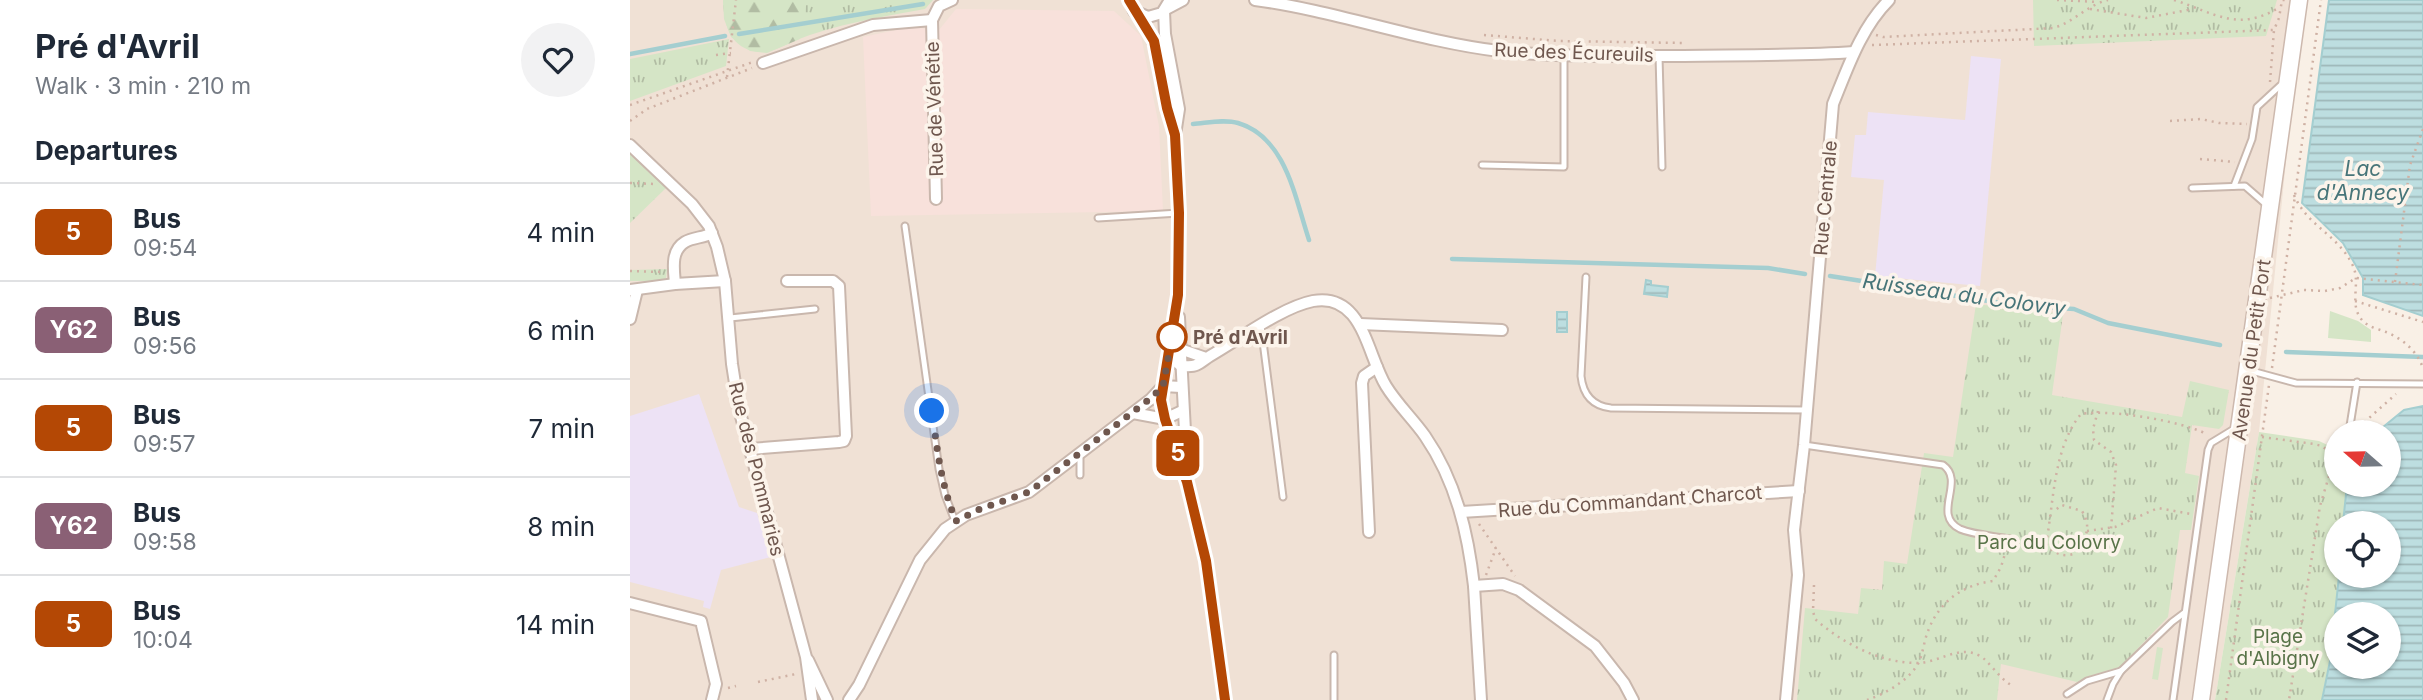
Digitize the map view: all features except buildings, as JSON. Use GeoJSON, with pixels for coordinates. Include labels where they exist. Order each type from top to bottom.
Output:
{"type":"FeatureCollection","features":[{"type":"Feature","properties":{"kind":"main road","name":"Avenue du Petit Port"},"geometry":{"type":"LineString","coordinates":[[2201,700],[2299,0]]}},
{"type":"Feature","properties":{"kind":"street","name":"Rue de Vénétie"},"geometry":{"type":"LineString","coordinates":[[936,199],[932,20],[939,6],[952,0]]}},
{"type":"Feature","properties":{"kind":"street"},"geometry":{"type":"LineString","coordinates":[[1129,0],[1154,41],[1175,135]]}},
{"type":"Feature","properties":{"kind":"street"},"geometry":{"type":"LineString","coordinates":[[1134,11],[1144,17],[1151,17],[1167,6],[1183,0]]}},
{"type":"Feature","properties":{"kind":"street","name":"Rue des Écureuils"},"geometry":{"type":"LineString","coordinates":[[1255,0],[1497,51],[1659,56],[1813,55],[1856,49]]}},
{"type":"Feature","properties":{"kind":"street","name":"Rue Centrale"},"geometry":{"type":"LineString","coordinates":[[1786,700],[1798,575],[1794,530],[1804,445],[1833,104],[1856,49],[1889,0]]}},
{"type":"Feature","properties":{"kind":"street"},"geometry":{"type":"LineString","coordinates":[[1167,6],[1165,34],[1179,109],[1175,135],[1179,213],[1177,305],[1187,482]]}},
{"type":"Feature","properties":{"kind":"street","name":"Rue de Vénétie"},"geometry":{"type":"LineString","coordinates":[[763,63],[873,25],[932,20]]}},
{"type":"Feature","properties":{"kind":"street","name":"Rue des Écureuils"},"geometry":{"type":"LineString","coordinates":[[1813,55],[1849,64]]}},
{"type":"Feature","properties":{"kind":"street","name":"Rue des Pommaries"},"geometry":{"type":"LineString","coordinates":[[630,145],[699,213],[712,233],[721,259],[730,318],[732,365],[738,409],[806,657],[812,700]]}},
{"type":"Feature","properties":{"kind":"street"},"geometry":{"type":"LineString","coordinates":[[675,279],[673,263],[678,248],[685,241],[712,233]]}},
{"type":"Feature","properties":{"kind":"street"},"geometry":{"type":"LineString","coordinates":[[630,319],[634,290],[675,279],[725,281]]}},
{"type":"Feature","properties":{"kind":"street"},"geometry":{"type":"LineString","coordinates":[[750,449],[839,442],[844,441],[846,436],[839,286],[833,281],[787,281]]}},
{"type":"Feature","properties":{"kind":"street"},"geometry":{"type":"LineString","coordinates":[[1170,356],[1181,366],[1196,366],[1299,305],[1315,301],[1327,301],[1344,307],[1360,324],[1377,367],[1395,399],[1425,437],[1454,491],[1461,512],[1471,552],[1481,700]]}},
{"type":"Feature","properties":{"kind":"street"},"geometry":{"type":"LineString","coordinates":[[1177,305],[1161,400],[1187,482],[1206,561],[1225,700]]}},
{"type":"Feature","properties":{"kind":"street"},"geometry":{"type":"LineString","coordinates":[[1360,324],[1502,330]]}},
{"type":"Feature","properties":{"kind":"street"},"geometry":{"type":"LineString","coordinates":[[1170,356],[1181,349]]}},
{"type":"Feature","properties":{"kind":"street"},"geometry":{"type":"LineString","coordinates":[[1181,349],[1206,358]]}},
{"type":"Feature","properties":{"kind":"street"},"geometry":{"type":"LineString","coordinates":[[1368,532],[1362,383],[1364,376],[1377,367]]}},
{"type":"Feature","properties":{"kind":"street"},"geometry":{"type":"LineString","coordinates":[[849,700],[859,685],[919,560],[936,539],[956,521],[980,509],[1029,492],[1163,386],[1167,384],[1181,387]]}},
{"type":"Feature","properties":{"kind":"street"},"geometry":{"type":"LineString","coordinates":[[1133,412],[1165,419],[1182,411]]}},
{"type":"Feature","properties":{"kind":"street","name":"Rue du Commandant Charcot"},"geometry":{"type":"LineString","coordinates":[[1461,512],[1799,491]]}},
{"type":"Feature","properties":{"kind":"street"},"geometry":{"type":"LineString","coordinates":[[1474,586],[1511,585],[1523,592],[1595,646],[1624,683],[1633,700]]}},
{"type":"Feature","properties":{"kind":"street"},"geometry":{"type":"LineString","coordinates":[[630,603],[701,621],[716,684],[712,700]]}},
{"type":"Feature","properties":{"kind":"street","name":"Rue des Pommaries"},"geometry":{"type":"LineString","coordinates":[[806,657],[827,700]]}},
{"type":"Feature","properties":{"kind":"lane"},"geometry":{"type":"LineString","coordinates":[[1482,165],[1564,167],[1563,55]]}},
{"type":"Feature","properties":{"kind":"lane"},"geometry":{"type":"LineString","coordinates":[[1659,56],[1662,167]]}},
{"type":"Feature","properties":{"kind":"lane"},"geometry":{"type":"LineString","coordinates":[[2234,186],[2252,139],[2257,107],[2288,79]]}},
{"type":"Feature","properties":{"kind":"lane"},"geometry":{"type":"LineString","coordinates":[[2192,188],[2245,186],[2271,208]]}},
{"type":"Feature","properties":{"kind":"lane"},"geometry":{"type":"LineString","coordinates":[[1098,218],[1179,213]]}},
{"type":"Feature","properties":{"kind":"lane"},"geometry":{"type":"LineString","coordinates":[[905,226],[939,469],[956,521]]}},
{"type":"Feature","properties":{"kind":"lane"},"geometry":{"type":"LineString","coordinates":[[1586,277],[1581,376],[1587,395],[1597,405],[1611,408],[1807,410]]}},
{"type":"Feature","properties":{"kind":"lane"},"geometry":{"type":"LineString","coordinates":[[730,318],[815,309]]}},
{"type":"Feature","properties":{"kind":"lane"},"geometry":{"type":"LineString","coordinates":[[1261,326],[1283,497]]}},
{"type":"Feature","properties":{"kind":"lane"},"geometry":{"type":"LineString","coordinates":[[2248,370],[2296,383],[2423,384]]}},
{"type":"Feature","properties":{"kind":"lane"},"geometry":{"type":"LineString","coordinates":[[2352,420],[2357,382]]}},
{"type":"Feature","properties":{"kind":"lane"},"geometry":{"type":"LineString","coordinates":[[2173,700],[2208,450],[2217,439],[2240,425]]}},
{"type":"Feature","properties":{"kind":"lane"},"geometry":{"type":"LineString","coordinates":[[1804,445],[1942,465],[1953,477],[1947,510],[1954,525],[1967,531],[2010,538]]}},
{"type":"Feature","properties":{"kind":"lane"},"geometry":{"type":"LineString","coordinates":[[1080,453],[1080,475]]}},
{"type":"Feature","properties":{"kind":"lane"},"geometry":{"type":"LineString","coordinates":[[2107,700],[2121,671],[2184,613]]}},
{"type":"Feature","properties":{"kind":"lane"},"geometry":{"type":"LineString","coordinates":[[1334,655],[1334,700]]}},
{"type":"Feature","properties":{"kind":"lane"},"geometry":{"type":"LineString","coordinates":[[2067,694],[2087,681],[2121,671]]}},
{"type":"Feature","properties":{"kind":"path"},"geometry":{"type":"LineString","coordinates":[[727,78],[736,0]]}},
{"type":"Feature","properties":{"kind":"path"},"geometry":{"type":"LineString","coordinates":[[2057,0],[2108,0]]}},
{"type":"Feature","properties":{"kind":"path"},"geometry":{"type":"LineString","coordinates":[[2174,0],[2224,18],[2239,20],[2260,17],[2281,6]]}},
{"type":"Feature","properties":{"kind":"path"},"geometry":{"type":"LineString","coordinates":[[1856,49],[2274,30],[2282,0]]}},
{"type":"Feature","properties":{"kind":"path"},"geometry":{"type":"LineString","coordinates":[[2226,700],[2321,0]]}},
{"type":"Feature","properties":{"kind":"path"},"geometry":{"type":"LineString","coordinates":[[1866,33],[1883,37],[2043,30],[2067,23],[2102,1]]}},
{"type":"Feature","properties":{"kind":"path"},"geometry":{"type":"LineString","coordinates":[[2087,9],[2146,18],[2197,9]]}},
{"type":"Feature","properties":{"kind":"path"},"geometry":{"type":"LineString","coordinates":[[1475,35],[1559,41],[1695,43]]}},
{"type":"Feature","properties":{"kind":"path"},"geometry":{"type":"LineString","coordinates":[[716,55],[731,53]]}},
{"type":"Feature","properties":{"kind":"path"},"geometry":{"type":"LineString","coordinates":[[630,104],[729,69],[754,62],[763,63]]}},
{"type":"Feature","properties":{"kind":"path"},"geometry":{"type":"LineString","coordinates":[[630,121],[647,110],[763,63]]}},
{"type":"Feature","properties":{"kind":"path"},"geometry":{"type":"LineString","coordinates":[[2170,121],[2201,118],[2219,123],[2254,125]]}},
{"type":"Feature","properties":{"kind":"path"},"geometry":{"type":"LineString","coordinates":[[2395,282],[2410,165],[2423,129]]}},
{"type":"Feature","properties":{"kind":"path"},"geometry":{"type":"LineString","coordinates":[[2200,159],[2243,164]]}},
{"type":"Feature","properties":{"kind":"path"},"geometry":{"type":"LineString","coordinates":[[630,183],[672,185]]}},
{"type":"Feature","properties":{"kind":"path"},"geometry":{"type":"LineString","coordinates":[[2294,194],[2300,209],[2339,244],[2352,264],[2356,278],[2355,301],[2358,314],[2364,323],[2389,333],[2413,348],[2423,368]]}},
{"type":"Feature","properties":{"kind":"path"},"geometry":{"type":"LineString","coordinates":[[630,271],[675,279]]}},
{"type":"Feature","properties":{"kind":"path"},"geometry":{"type":"LineString","coordinates":[[2259,297],[2281,296],[2304,290],[2325,291],[2340,288],[2356,278],[2423,285]]}},
{"type":"Feature","properties":{"kind":"path"},"geometry":{"type":"LineString","coordinates":[[2355,301],[2423,322]]}},
{"type":"Feature","properties":{"kind":"path"},"geometry":{"type":"LineString","coordinates":[[2364,420],[2406,384]]}},
{"type":"Feature","properties":{"kind":"path"},"geometry":{"type":"LineString","coordinates":[[2046,544],[2061,457],[2070,428],[2081,414],[2098,411],[2192,427],[2217,439]]}},
{"type":"Feature","properties":{"kind":"path"},"geometry":{"type":"LineString","coordinates":[[2098,411],[2094,429],[2095,440],[2111,452],[2116,465],[2110,528]]}},
{"type":"Feature","properties":{"kind":"path"},"geometry":{"type":"LineString","coordinates":[[2262,437],[2324,447]]}},
{"type":"Feature","properties":{"kind":"path"},"geometry":{"type":"LineString","coordinates":[[2289,700],[2324,494]]}},
{"type":"Feature","properties":{"kind":"path"},"geometry":{"type":"LineString","coordinates":[[1867,700],[1902,682],[1918,663],[1927,632],[1939,608],[1967,588],[1980,582],[1993,581],[2001,567],[2010,538],[2046,544],[2053,552],[2070,556],[2077,553],[2087,531],[2088,521],[2082,511],[2062,505],[2051,514]]}},
{"type":"Feature","properties":{"kind":"path"},"geometry":{"type":"LineString","coordinates":[[2087,531],[2110,528],[2158,508],[2198,515]]}},
{"type":"Feature","properties":{"kind":"path"},"geometry":{"type":"LineString","coordinates":[[1473,511],[1514,575],[1527,587],[1523,592]]}},
{"type":"Feature","properties":{"kind":"path"},"geometry":{"type":"LineString","coordinates":[[1487,586],[1488,566],[1496,548]]}},
{"type":"Feature","properties":{"kind":"path"},"geometry":{"type":"LineString","coordinates":[[1814,585],[1812,611],[1818,622],[1875,656],[1918,663],[1969,652],[1984,658],[2000,678],[2011,685]]}},
{"type":"Feature","properties":{"kind":"path"},"geometry":{"type":"LineString","coordinates":[[758,682],[799,673]]}},
{"type":"Feature","properties":{"kind":"shaded area"},"geometry":{"type":"Polygon","coordinates":[[[630,0],[2302,0],[2259,432],[2215,700],[630,700],[630,0]]]}},
{"type":"Feature","properties":{"kind":"shaded area"},"geometry":{"type":"Polygon","coordinates":[[[956,9],[1114,11],[1141,36],[1159,126],[1163,211],[871,216],[863,37],[910,27],[939,30],[956,9]]]}},
{"type":"Feature","properties":{"kind":"shaded area"},"geometry":{"type":"Polygon","coordinates":[[[1971,56],[2001,59],[1980,286],[1875,276],[1884,180],[1851,177],[1855,135],[1866,135],[1868,112],[1965,120],[1971,56]]]}},
{"type":"Feature","properties":{"kind":"shaded area"},"geometry":{"type":"Polygon","coordinates":[[[699,394],[739,507],[757,513],[771,557],[721,570],[710,609],[703,607],[704,601],[630,582],[630,416],[699,394]]]}},
{"type":"Feature","properties":{"kind":"green space"},"geometry":{"type":"Polygon","coordinates":[[[723,0],[933,0],[925,9],[842,26],[764,52],[745,48],[733,38],[726,24],[723,0]]]}},
{"type":"Feature","properties":{"kind":"green space"},"geometry":{"type":"Polygon","coordinates":[[[723,0],[807,0],[800,39],[767,53],[750,51],[731,37],[724,19],[723,0]]]}},
{"type":"Feature","properties":{"kind":"green space"},"geometry":{"type":"Polygon","coordinates":[[[2033,0],[2277,0],[2266,36],[2034,46],[2033,0]]]}},
{"type":"Feature","properties":{"kind":"green space"},"geometry":{"type":"Polygon","coordinates":[[[729,39],[726,66],[630,101],[630,59],[729,39]]]}},
{"type":"Feature","properties":{"kind":"green space"},"geometry":{"type":"Polygon","coordinates":[[[630,153],[667,187],[630,223],[630,153]]]}},
{"type":"Feature","properties":{"kind":"green space"},"geometry":{"type":"Polygon","coordinates":[[[667,269],[666,278],[661,281],[630,281],[630,270],[667,269]]]}},
{"type":"Feature","properties":{"kind":"green space","name":"Parc du Colovry"},"geometry":{"type":"Polygon","coordinates":[[[1976,304],[2063,314],[2052,395],[2182,417],[2190,381],[2229,390],[2223,425],[2219,429],[2192,425],[2185,473],[2199,476],[2191,530],[2180,530],[2168,617],[2120,667],[2077,682],[2001,664],[1997,700],[1797,700],[1805,608],[1858,614],[1861,588],[1882,590],[1884,561],[1907,564],[1924,453],[1953,457],[1976,304]]]}},
{"type":"Feature","properties":{"kind":"green space"},"geometry":{"type":"Polygon","coordinates":[[[2330,311],[2358,321],[2371,330],[2371,342],[2328,338],[2330,311]]]}},
{"type":"Feature","properties":{"kind":"green space","name":"Plage d'Albigny"},"geometry":{"type":"Polygon","coordinates":[[[2259,432],[2319,441],[2324,443],[2324,497],[2346,497],[2344,511],[2324,511],[2324,588],[2338,588],[2336,602],[2324,602],[2324,679],[2326,679],[2322,700],[2215,700],[2259,432]]]}},
{"type":"Feature","properties":{"kind":"green space"},"geometry":{"type":"Polygon","coordinates":[[[2157,647],[2163,648],[2158,680],[2152,679],[2157,647]]]}},
{"type":"Feature","properties":{"kind":"water","name":"Lac d'Annecy"},"geometry":{"type":"Polygon","coordinates":[[[2329,0],[2423,0],[2423,316],[2363,295],[2363,278],[2343,243],[2302,203],[2329,0]]]}},
{"type":"Feature","properties":{"kind":"water"},"geometry":{"type":"Polygon","coordinates":[[[1646,280],[1651,281],[1651,285],[1668,287],[1667,297],[1644,294],[1646,280]]]}},
{"type":"Feature","properties":{"kind":"water"},"geometry":{"type":"Polygon","coordinates":[[[1557,312],[1567,312],[1567,332],[1557,332],[1557,312]]]}},
{"type":"Feature","properties":{"kind":"water"},"geometry":{"type":"Polygon","coordinates":[[[2423,406],[2423,700],[2322,700],[2326,679],[2401,679],[2401,602],[2336,602],[2338,588],[2401,588],[2401,511],[2344,511],[2346,497],[2401,497],[2401,420],[2392,420],[2404,410],[2423,406]]]}},
{"type":"Feature","properties":{"kind":"waterway","name":"Ruisseau du Colovry"},"geometry":{"type":"LineString","coordinates":[[739,34],[923,4]]}},
{"type":"Feature","properties":{"kind":"waterway"},"geometry":{"type":"LineString","coordinates":[[630,54],[725,36]]}},
{"type":"Feature","properties":{"kind":"waterway"},"geometry":{"type":"LineString","coordinates":[[1193,124],[1221,121],[1238,123],[1254,130],[1267,141],[1286,171],[1309,240]]}},
{"type":"Feature","properties":{"kind":"waterway","name":"Ruisseau du Colovry"},"geometry":{"type":"LineString","coordinates":[[1452,259],[1768,268],[1805,274]]}},
{"type":"Feature","properties":{"kind":"waterway","name":"Ruisseau du Colovry"},"geometry":{"type":"LineString","coordinates":[[1830,276],[2014,305],[2074,309],[2108,323],[2220,345]]}},
{"type":"Feature","properties":{"kind":"waterway","name":"Ruisseau du Colovry"},"geometry":{"type":"LineString","coordinates":[[2286,352],[2423,357]]}},
{"type":"Feature","properties":{"kind":"bus line","name":"5"},"geometry":{"type":"LineString","coordinates":[[1129,0],[1154,41],[1175,135],[1179,213],[1178,295],[1161,400],[1187,482],[1206,561],[1225,700]]}},
{"type":"Feature","properties":{"kind":"place","name":"Pré d'Avril"},"geometry":{"type":"Point","coordinates":[1172,337]}},
{"type":"Feature","properties":{"kind":"route"},"geometry":{"type":"LineString","coordinates":[[932,411],[939,469],[956,521],[980,509],[1029,492],[1151,398],[1163,386],[1172,337]]}}]}
